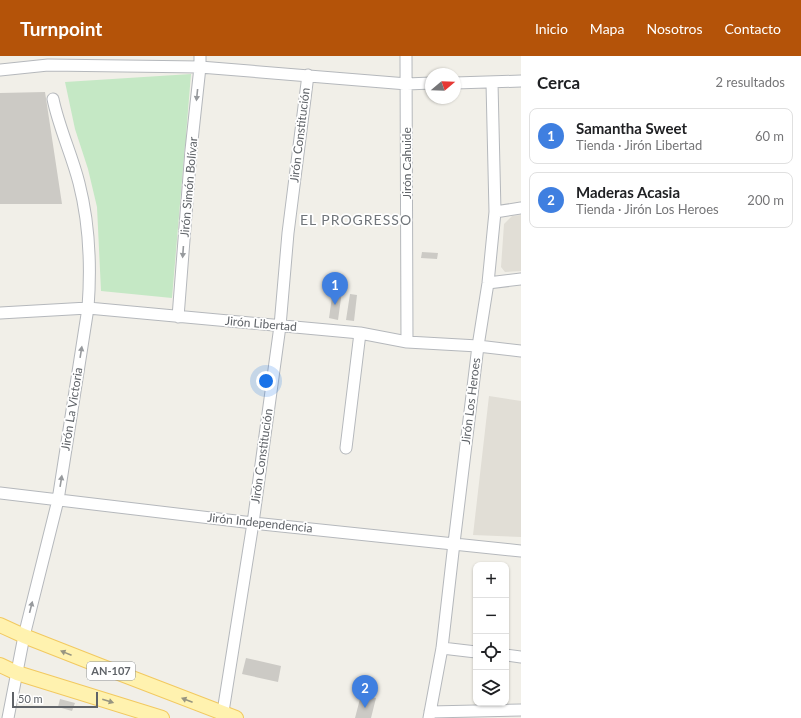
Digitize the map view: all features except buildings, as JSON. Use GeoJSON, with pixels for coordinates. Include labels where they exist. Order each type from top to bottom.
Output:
{"type":"FeatureCollection","features":[{"type":"Feature","properties":{"kind":"main road","name":"AN-107"},"geometry":{"type":"LineString","coordinates":[[0,625],[227,717]]}},
{"type":"Feature","properties":{"kind":"main road","name":"AN-107"},"geometry":{"type":"LineString","coordinates":[[0,665],[17,673],[162,718]]}},
{"type":"Feature","properties":{"kind":"street","name":"Jirón Cahuide"},"geometry":{"type":"LineString","coordinates":[[406,56],[407,342]]}},
{"type":"Feature","properties":{"kind":"street"},"geometry":{"type":"LineString","coordinates":[[0,70],[48,65],[200,61],[308,75],[407,84],[425,83]]}},
{"type":"Feature","properties":{"kind":"street","name":"Jirón Simón Bolívar"},"geometry":{"type":"LineString","coordinates":[[178,317],[200,61]]}},
{"type":"Feature","properties":{"kind":"street","name":"Jirón Constitución"},"geometry":{"type":"LineString","coordinates":[[227,717],[280,326],[288,234],[308,75]]}},
{"type":"Feature","properties":{"kind":"street"},"geometry":{"type":"LineString","coordinates":[[461,83],[521,81]]}},
{"type":"Feature","properties":{"kind":"street","name":"Jirón Los Heroes"},"geometry":{"type":"LineString","coordinates":[[430,715],[442,648],[478,346],[488,283],[495,212],[492,82]]}},
{"type":"Feature","properties":{"kind":"street","name":"Jirón La Victoria"},"geometry":{"type":"LineString","coordinates":[[8,718],[24,636],[58,500],[88,308],[90,282],[84,207],[79,182],[53,99]]}},
{"type":"Feature","properties":{"kind":"street"},"geometry":{"type":"LineString","coordinates":[[495,212],[521,208]]}},
{"type":"Feature","properties":{"kind":"street"},"geometry":{"type":"LineString","coordinates":[[488,283],[521,279]]}},
{"type":"Feature","properties":{"kind":"street","name":"Jirón Libertad"},"geometry":{"type":"LineString","coordinates":[[0,313],[88,308],[360,333],[407,342],[478,346],[521,351]]}},
{"type":"Feature","properties":{"kind":"street"},"geometry":{"type":"LineString","coordinates":[[346,448],[360,333]]}},
{"type":"Feature","properties":{"kind":"street","name":"Jirón Independencia"},"geometry":{"type":"LineString","coordinates":[[0,494],[253,523],[521,550]]}},
{"type":"Feature","properties":{"kind":"street"},"geometry":{"type":"LineString","coordinates":[[442,648],[473,652]]}},
{"type":"Feature","properties":{"kind":"street"},"geometry":{"type":"LineString","coordinates":[[509,656],[521,657]]}},
{"type":"Feature","properties":{"kind":"street"},"geometry":{"type":"LineString","coordinates":[[430,715],[521,710]]}},
{"type":"Feature","properties":{"kind":"shaded area"},"geometry":{"type":"Polygon","coordinates":[[[521,215],[521,271],[505,272],[501,267],[504,224],[512,216],[521,215]]]}},
{"type":"Feature","properties":{"kind":"shaded area"},"geometry":{"type":"Polygon","coordinates":[[[489,396],[521,401],[521,537],[473,535],[489,396]]]}},
{"type":"Feature","properties":{"kind":"green space"},"geometry":{"type":"Polygon","coordinates":[[[191,74],[186,135],[187,144],[185,145],[172,298],[101,291],[97,207],[88,169],[75,129],[65,82],[191,74]]]}},
{"type":"Feature","properties":{"kind":"place","name":"Samantha Sweet"},"geometry":{"type":"Point","coordinates":[335,305]}},
{"type":"Feature","properties":{"kind":"place","name":"Maderas Acasia"},"geometry":{"type":"Point","coordinates":[365,708]}},
{"type":"Feature","properties":{"kind":"district","name":"EL PROGRESSO"},"geometry":{"type":"Point","coordinates":[356,220]}}]}
